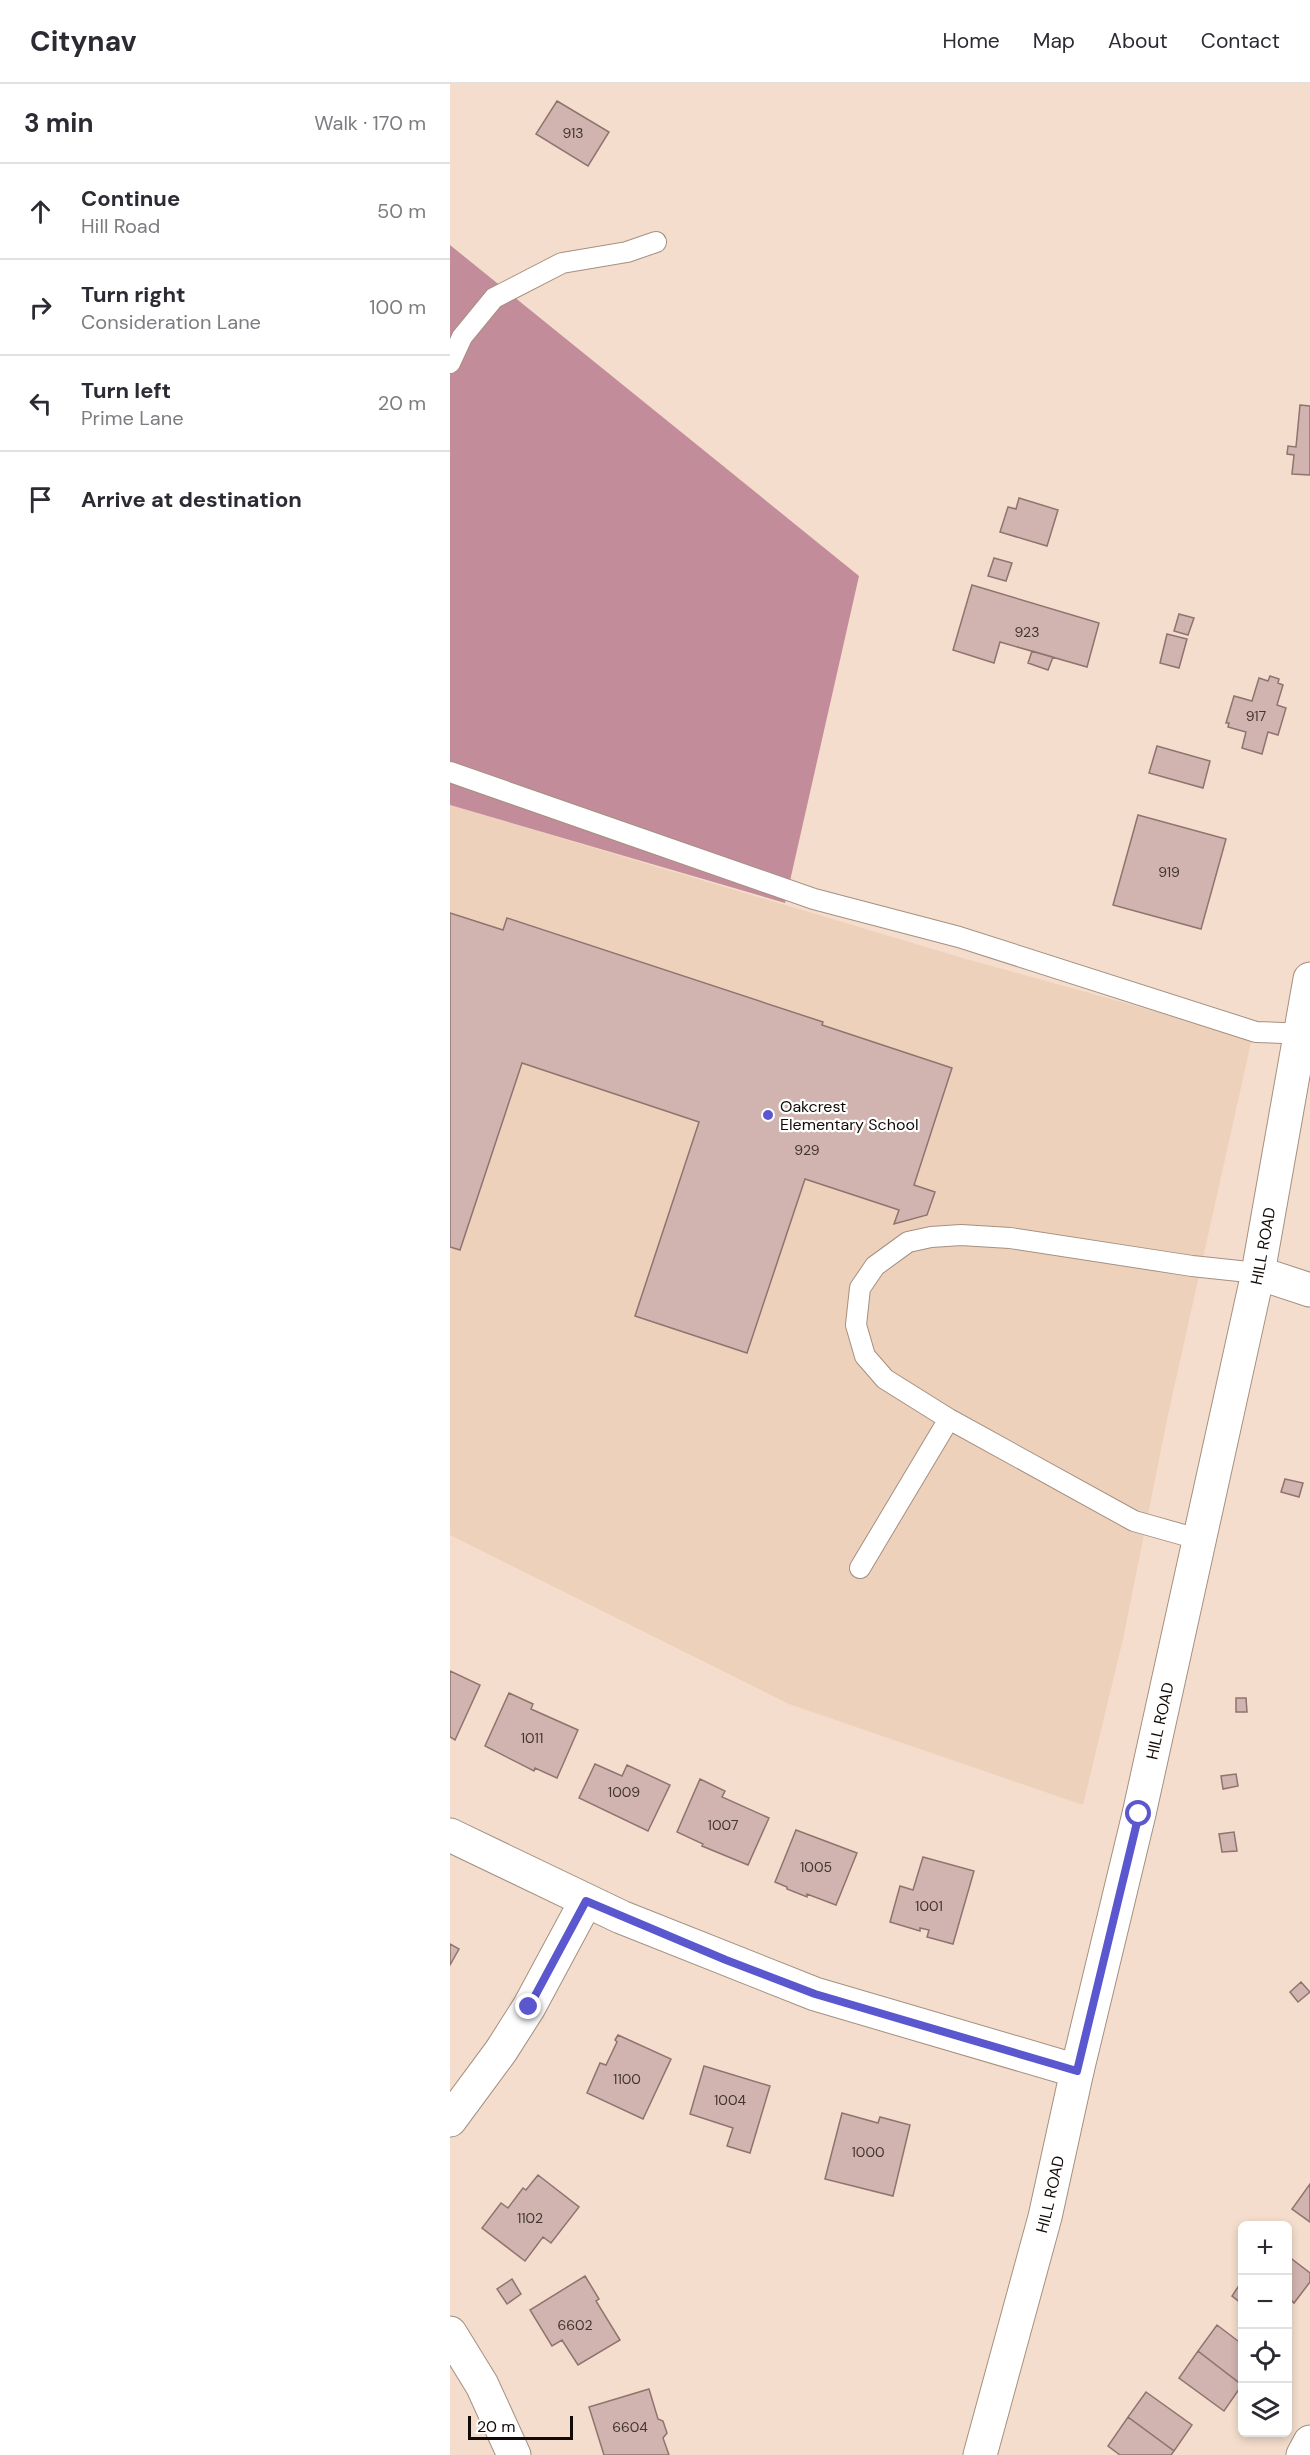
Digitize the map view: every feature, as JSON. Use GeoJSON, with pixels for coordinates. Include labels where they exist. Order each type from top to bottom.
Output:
{"type":"FeatureCollection","features":[{"type":"Feature","properties":{"kind":"street","name":"HILL ROAD"},"geometry":{"type":"LineString","coordinates":[[981,2455],[1045,2217],[1077,2071],[1139,1814],[1258,1273],[1305,1033],[1310,979]]}},
{"type":"Feature","properties":{"kind":"street"},"geometry":{"type":"LineString","coordinates":[[1258,1273],[1310,1290]]}},
{"type":"Feature","properties":{"kind":"street"},"geometry":{"type":"LineString","coordinates":[[450,1835],[586,1901],[726,1960],[815,1994],[1077,2071]]}},
{"type":"Feature","properties":{"kind":"street"},"geometry":{"type":"LineString","coordinates":[[450,2120],[501,2051],[529,2007],[586,1901]]}},
{"type":"Feature","properties":{"kind":"street"},"geometry":{"type":"LineString","coordinates":[[450,2333],[482,2385],[514,2455]]}},
{"type":"Feature","properties":{"kind":"street"},"geometry":{"type":"LineString","coordinates":[[1303,2455],[1310,2442]]}},
{"type":"Feature","properties":{"kind":"lane"},"geometry":{"type":"LineString","coordinates":[[450,363],[462,337],[494,298],[562,263],[627,252],[656,243]]}},
{"type":"Feature","properties":{"kind":"lane"},"geometry":{"type":"LineString","coordinates":[[450,772],[814,899],[959,937],[1256,1032],[1305,1033]]}},
{"type":"Feature","properties":{"kind":"lane"},"geometry":{"type":"LineString","coordinates":[[1198,1539],[1134,1521],[949,1419],[885,1379],[865,1356],[856,1325],[860,1288],[875,1266],[908,1242],[931,1237],[961,1235],[1010,1238],[1192,1266],[1258,1273]]}},
{"type":"Feature","properties":{"kind":"lane"},"geometry":{"type":"LineString","coordinates":[[860,1568],[949,1419]]}},
{"type":"Feature","properties":{"kind":"shaded area"},"geometry":{"type":"Polygon","coordinates":[[[450,245],[859,576],[785,903],[450,805],[450,245]]]}},
{"type":"Feature","properties":{"kind":"shaded area"},"geometry":{"type":"Polygon","coordinates":[[[450,805],[966,959],[1252,1038],[1168,1415],[1123,1639],[1083,1805],[789,1704],[450,1535],[450,805]]]}},
{"type":"Feature","properties":{"kind":"building"},"geometry":{"type":"Polygon","coordinates":[[[557,101],[609,132],[588,166],[536,134],[557,101]]]}},
{"type":"Feature","properties":{"kind":"building"},"geometry":{"type":"Polygon","coordinates":[[[1300,405],[1310,406],[1310,475],[1292,474],[1294,455],[1287,454],[1288,446],[1296,447],[1300,405]]]}},
{"type":"Feature","properties":{"kind":"building"},"geometry":{"type":"Polygon","coordinates":[[[1019,498],[1058,510],[1047,546],[1000,532],[1008,507],[1016,509],[1019,498]]]}},
{"type":"Feature","properties":{"kind":"building"},"geometry":{"type":"Polygon","coordinates":[[[994,558],[1012,563],[1006,581],[988,576],[994,558]]]}},
{"type":"Feature","properties":{"kind":"building"},"geometry":{"type":"Polygon","coordinates":[[[972,585],[1099,623],[1087,667],[1000,642],[994,663],[953,650],[972,585]]]}},
{"type":"Feature","properties":{"kind":"building"},"geometry":{"type":"Polygon","coordinates":[[[1179,614],[1194,618],[1188,635],[1174,631],[1179,614]]]}},
{"type":"Feature","properties":{"kind":"building"},"geometry":{"type":"Polygon","coordinates":[[[1167,634],[1187,639],[1179,668],[1160,663],[1167,634]]]}},
{"type":"Feature","properties":{"kind":"building"},"geometry":{"type":"Polygon","coordinates":[[[1032,651],[1053,657],[1048,670],[1028,663],[1032,651]]]}},
{"type":"Feature","properties":{"kind":"building"},"geometry":{"type":"Polygon","coordinates":[[[1270,676],[1279,679],[1278,683],[1283,685],[1277,705],[1286,708],[1278,735],[1268,732],[1262,754],[1242,748],[1246,732],[1228,727],[1229,723],[1226,723],[1234,696],[1252,701],[1259,678],[1268,681],[1270,676]]]}},
{"type":"Feature","properties":{"kind":"building"},"geometry":{"type":"Polygon","coordinates":[[[1157,746],[1210,761],[1203,788],[1149,773],[1157,746]]]}},
{"type":"Feature","properties":{"kind":"building"},"geometry":{"type":"Polygon","coordinates":[[[1138,815],[1226,839],[1201,929],[1113,905],[1138,815]]]}},
{"type":"Feature","properties":{"kind":"building"},"geometry":{"type":"Polygon","coordinates":[[[450,913],[503,930],[507,918],[823,1022],[822,1025],[952,1068],[914,1185],[935,1192],[927,1215],[894,1224],[899,1210],[805,1179],[747,1353],[635,1316],[699,1122],[522,1063],[460,1250],[450,1247],[450,913]]]}},
{"type":"Feature","properties":{"kind":"building"},"geometry":{"type":"Polygon","coordinates":[[[1285,1479],[1303,1483],[1299,1497],[1281,1492],[1285,1479]]]}},
{"type":"Feature","properties":{"kind":"building"},"geometry":{"type":"Polygon","coordinates":[[[450,1671],[480,1685],[455,1740],[450,1737],[450,1671]]]}},
{"type":"Feature","properties":{"kind":"building"},"geometry":{"type":"Polygon","coordinates":[[[509,1693],[533,1704],[531,1709],[578,1730],[557,1778],[535,1768],[534,1771],[485,1746],[509,1693]]]}},
{"type":"Feature","properties":{"kind":"building"},"geometry":{"type":"Polygon","coordinates":[[[1236,1698],[1246,1698],[1247,1712],[1236,1712],[1236,1698]]]}},
{"type":"Feature","properties":{"kind":"building"},"geometry":{"type":"Polygon","coordinates":[[[595,1764],[622,1776],[627,1765],[670,1785],[648,1831],[579,1798],[595,1764]]]}},
{"type":"Feature","properties":{"kind":"building"},"geometry":{"type":"Polygon","coordinates":[[[1236,1774],[1238,1786],[1223,1789],[1221,1776],[1236,1774]]]}},
{"type":"Feature","properties":{"kind":"building"},"geometry":{"type":"Polygon","coordinates":[[[700,1779],[725,1791],[722,1797],[769,1818],[748,1865],[702,1846],[703,1844],[677,1832],[700,1779]]]}},
{"type":"Feature","properties":{"kind":"building"},"geometry":{"type":"Polygon","coordinates":[[[796,1830],[857,1853],[836,1905],[807,1894],[807,1897],[775,1882],[796,1830]]]}},
{"type":"Feature","properties":{"kind":"building"},"geometry":{"type":"Polygon","coordinates":[[[1234,1832],[1237,1851],[1222,1852],[1219,1834],[1234,1832]]]}},
{"type":"Feature","properties":{"kind":"building"},"geometry":{"type":"Polygon","coordinates":[[[923,1857],[974,1871],[953,1944],[927,1937],[929,1930],[920,1928],[920,1931],[890,1922],[900,1886],[913,1890],[923,1857]]]}},
{"type":"Feature","properties":{"kind":"building"},"geometry":{"type":"Polygon","coordinates":[[[450,1944],[459,1949],[450,1965],[450,1944]]]}},
{"type":"Feature","properties":{"kind":"building"},"geometry":{"type":"Polygon","coordinates":[[[1301,1982],[1310,1992],[1298,2002],[1290,1992],[1301,1982]]]}},
{"type":"Feature","properties":{"kind":"building"},"geometry":{"type":"Polygon","coordinates":[[[618,2035],[671,2059],[643,2119],[587,2093],[600,2063],[606,2065],[618,2035]]]}},
{"type":"Feature","properties":{"kind":"building"},"geometry":{"type":"Polygon","coordinates":[[[704,2066],[770,2086],[750,2153],[727,2146],[733,2128],[690,2114],[704,2066]]]}},
{"type":"Feature","properties":{"kind":"building"},"geometry":{"type":"Polygon","coordinates":[[[842,2113],[878,2123],[880,2117],[910,2125],[893,2196],[825,2179],[842,2113]]]}},
{"type":"Feature","properties":{"kind":"building"},"geometry":{"type":"Polygon","coordinates":[[[538,2175],[579,2207],[551,2243],[543,2237],[525,2261],[482,2228],[501,2203],[508,2208],[523,2188],[526,2190],[538,2175]]]}},
{"type":"Feature","properties":{"kind":"building"},"geometry":{"type":"Polygon","coordinates":[[[1310,2184],[1310,2222],[1292,2209],[1310,2184]]]}},
{"type":"Feature","properties":{"kind":"building"},"geometry":{"type":"Polygon","coordinates":[[[1292,2259],[1310,2273],[1310,2282],[1294,2303],[1292,2301],[1292,2259]]]}},
{"type":"Feature","properties":{"kind":"building"},"geometry":{"type":"Polygon","coordinates":[[[585,2276],[599,2299],[596,2301],[620,2340],[578,2365],[562,2340],[552,2346],[530,2310],[585,2276]]]}},
{"type":"Feature","properties":{"kind":"building"},"geometry":{"type":"Polygon","coordinates":[[[512,2279],[521,2294],[507,2304],[497,2289],[512,2279]]]}},
{"type":"Feature","properties":{"kind":"building"},"geometry":{"type":"Polygon","coordinates":[[[1238,2287],[1238,2301],[1232,2296],[1238,2287]]]}},
{"type":"Feature","properties":{"kind":"building"},"geometry":{"type":"Polygon","coordinates":[[[1217,2325],[1238,2341],[1238,2382],[1198,2351],[1217,2325]]]}},
{"type":"Feature","properties":{"kind":"building"},"geometry":{"type":"Polygon","coordinates":[[[1198,2351],[1238,2382],[1238,2391],[1224,2411],[1179,2378],[1198,2351]]]}},
{"type":"Feature","properties":{"kind":"building"},"geometry":{"type":"Polygon","coordinates":[[[649,2389],[658,2419],[663,2421],[667,2433],[663,2438],[669,2455],[604,2455],[589,2407],[649,2389]]]}},
{"type":"Feature","properties":{"kind":"building"},"geometry":{"type":"Polygon","coordinates":[[[1146,2392],[1192,2425],[1174,2451],[1128,2417],[1146,2392]]]}},
{"type":"Feature","properties":{"kind":"building"},"geometry":{"type":"Polygon","coordinates":[[[1128,2417],[1174,2451],[1171,2455],[1120,2455],[1108,2446],[1128,2417]]]}},
{"type":"Feature","properties":{"kind":"place","name":"Oakcrest Elementary School"},"geometry":{"type":"Point","coordinates":[768,1115]}},
{"type":"Feature","properties":{"kind":"route"},"geometry":{"type":"LineString","coordinates":[[529,2007],[586,1901],[726,1960],[815,1994],[1077,2071],[1139,1814]]}}]}
